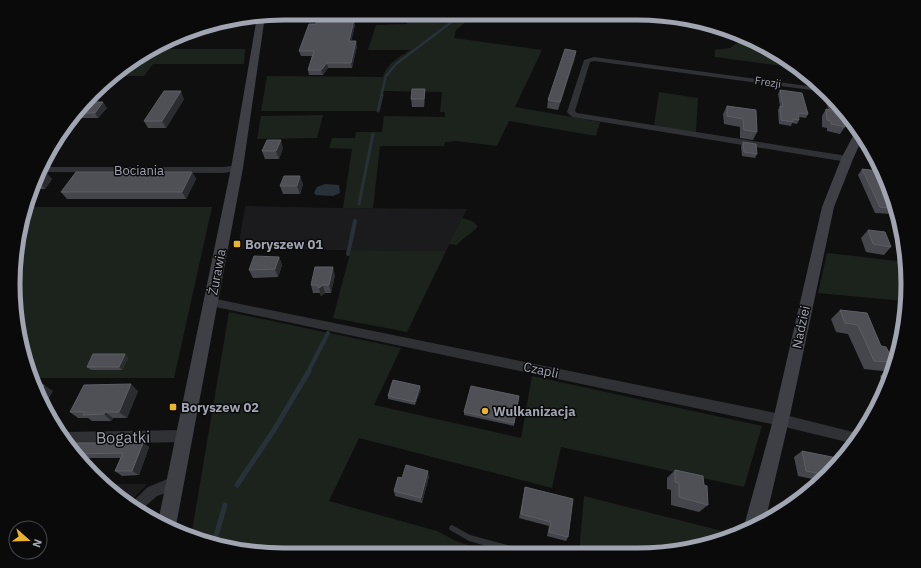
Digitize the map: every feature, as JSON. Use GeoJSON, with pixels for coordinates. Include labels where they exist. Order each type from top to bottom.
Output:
{"type":"FeatureCollection","features":[{"type":"Feature","properties":{"kind":"main road","name":"Żurawia"},"geometry":{"type":"LineString","coordinates":[[168,521],[185,436],[217,304],[258,22]]}},
{"type":"Feature","properties":{"kind":"main road","name":"Nadziei"},"geometry":{"type":"LineString","coordinates":[[755,520],[781,420],[828,207],[857,138]]}},
{"type":"Feature","properties":{"kind":"street","name":"Frezji"},"geometry":{"type":"LineString","coordinates":[[814,89],[600,59],[587,60],[571,112],[575,115],[584,117],[847,159]]}},
{"type":"Feature","properties":{"kind":"street","name":"Bociania"},"geometry":{"type":"LineString","coordinates":[[46,170],[224,170],[237,168]]}},
{"type":"Feature","properties":{"kind":"street","name":"Czapli"},"geometry":{"type":"LineString","coordinates":[[217,304],[781,420],[852,437]]}},
{"type":"Feature","properties":{"kind":"street","name":"Bogatki"},"geometry":{"type":"LineString","coordinates":[[69,438],[185,436]]}},
{"type":"Feature","properties":{"kind":"street"},"geometry":{"type":"LineString","coordinates":[[137,504],[145,496],[157,488],[175,483]]}},
{"type":"Feature","properties":{"kind":"lane"},"geometry":{"type":"LineString","coordinates":[[452,528],[469,538],[505,548]]}},
{"type":"Feature","properties":{"kind":"shaded area"},"geometry":{"type":"Polygon","coordinates":[[[408,20],[468,20],[456,30],[454,38],[542,50],[515,107],[600,122],[596,136],[509,121],[497,146],[457,141],[445,142],[444,146],[380,146],[373,208],[343,208],[352,149],[329,148],[332,138],[355,138],[356,132],[382,132],[384,116],[445,117],[445,112],[440,112],[442,92],[384,91],[380,111],[261,111],[267,76],[383,77],[390,65],[410,50],[368,50],[376,25],[407,24],[408,20]]]}},
{"type":"Feature","properties":{"kind":"shaded area"},"geometry":{"type":"Polygon","coordinates":[[[740,41],[769,55],[787,66],[715,57],[715,50],[730,48],[740,41]]]}},
{"type":"Feature","properties":{"kind":"shaded area"},"geometry":{"type":"Polygon","coordinates":[[[163,49],[245,49],[244,64],[153,64],[144,76],[122,76],[137,64],[163,49]]]}},
{"type":"Feature","properties":{"kind":"shaded area"},"geometry":{"type":"Polygon","coordinates":[[[659,92],[698,98],[696,132],[654,126],[659,92]]]}},
{"type":"Feature","properties":{"kind":"shaded area"},"geometry":{"type":"Polygon","coordinates":[[[323,115],[317,138],[257,139],[261,116],[323,115]]]}},
{"type":"Feature","properties":{"kind":"shaded area"},"geometry":{"type":"Polygon","coordinates":[[[325,184],[339,185],[340,193],[333,196],[316,195],[314,193],[317,187],[325,184]]]}},
{"type":"Feature","properties":{"kind":"shaded area"},"geometry":{"type":"Polygon","coordinates":[[[245,206],[467,209],[446,251],[238,249],[245,206]]]}},
{"type":"Feature","properties":{"kind":"shaded area"},"geometry":{"type":"Polygon","coordinates":[[[32,207],[212,207],[174,378],[37,378],[25,336],[22,318],[20,284],[22,250],[32,207]]]}},
{"type":"Feature","properties":{"kind":"shaded area"},"geometry":{"type":"Polygon","coordinates":[[[462,218],[472,221],[478,226],[457,245],[449,244],[462,218]]]}},
{"type":"Feature","properties":{"kind":"shaded area"},"geometry":{"type":"Polygon","coordinates":[[[351,250],[446,251],[407,332],[333,318],[351,250]]]}},
{"type":"Feature","properties":{"kind":"shaded area"},"geometry":{"type":"Polygon","coordinates":[[[827,253],[900,261],[900,301],[818,293],[827,253]]]}},
{"type":"Feature","properties":{"kind":"shaded area"},"geometry":{"type":"Polygon","coordinates":[[[229,312],[401,348],[374,405],[521,438],[532,376],[762,426],[744,487],[561,447],[552,488],[359,438],[329,501],[437,531],[458,542],[478,548],[284,548],[250,546],[232,543],[192,531],[229,312]]]}},
{"type":"Feature","properties":{"kind":"shaded area"},"geometry":{"type":"Polygon","coordinates":[[[112,484],[147,484],[132,500],[112,484]]]}},
{"type":"Feature","properties":{"kind":"shaded area"},"geometry":{"type":"Polygon","coordinates":[[[584,496],[727,532],[689,543],[671,546],[637,548],[580,548],[584,496]]]}},
{"type":"Feature","properties":{"kind":"building"},"geometry":{"type":"Polygon","coordinates":[[[317,20],[354,20],[349,41],[356,41],[351,63],[327,63],[321,70],[308,70],[314,51],[299,51],[309,24],[316,24],[317,20]]]}},
{"type":"Feature","properties":{"kind":"building"},"geometry":{"type":"Polygon","coordinates":[[[565,49],[576,51],[560,102],[548,100],[565,49]]]}},
{"type":"Feature","properties":{"kind":"building"},"geometry":{"type":"Polygon","coordinates":[[[412,89],[425,89],[424,99],[411,99],[412,89]]]}},
{"type":"Feature","properties":{"kind":"building"},"geometry":{"type":"Polygon","coordinates":[[[780,90],[802,93],[808,114],[798,113],[799,120],[793,119],[793,122],[781,120],[780,106],[783,107],[780,90]]]}},
{"type":"Feature","properties":{"kind":"building"},"geometry":{"type":"Polygon","coordinates":[[[164,91],[181,91],[162,121],[144,121],[164,91]]]}},
{"type":"Feature","properties":{"kind":"building"},"geometry":{"type":"Polygon","coordinates":[[[93,102],[103,102],[95,113],[83,113],[93,102]]]}},
{"type":"Feature","properties":{"kind":"building"},"geometry":{"type":"Polygon","coordinates":[[[727,106],[756,110],[757,132],[744,130],[743,119],[727,116],[727,106]]]}},
{"type":"Feature","properties":{"kind":"building"},"geometry":{"type":"Polygon","coordinates":[[[826,109],[836,111],[845,121],[845,127],[831,124],[831,121],[827,120],[826,109]]]}},
{"type":"Feature","properties":{"kind":"building"},"geometry":{"type":"Polygon","coordinates":[[[267,140],[281,140],[276,151],[262,151],[267,140]]]}},
{"type":"Feature","properties":{"kind":"building"},"geometry":{"type":"Polygon","coordinates":[[[743,142],[756,144],[757,154],[744,152],[743,142]]]}},
{"type":"Feature","properties":{"kind":"building"},"geometry":{"type":"Polygon","coordinates":[[[862,169],[876,171],[890,208],[880,207],[862,169]]]}},
{"type":"Feature","properties":{"kind":"building"},"geometry":{"type":"Polygon","coordinates":[[[76,172],[192,172],[182,192],[61,192],[76,172]]]}},
{"type":"Feature","properties":{"kind":"building"},"geometry":{"type":"Polygon","coordinates":[[[284,176],[300,176],[297,186],[280,186],[284,176]]]}},
{"type":"Feature","properties":{"kind":"building"},"geometry":{"type":"Polygon","coordinates":[[[868,230],[885,232],[891,247],[873,244],[868,230]]]}},
{"type":"Feature","properties":{"kind":"building"},"geometry":{"type":"Polygon","coordinates":[[[254,256],[279,257],[275,269],[249,270],[254,256]]]}},
{"type":"Feature","properties":{"kind":"building"},"geometry":{"type":"Polygon","coordinates":[[[315,267],[333,267],[329,285],[323,285],[319,288],[317,285],[311,285],[315,267]]]}},
{"type":"Feature","properties":{"kind":"building"},"geometry":{"type":"Polygon","coordinates":[[[840,310],[867,313],[881,346],[886,347],[891,356],[889,362],[874,361],[858,325],[845,323],[840,310]]]}},
{"type":"Feature","properties":{"kind":"building"},"geometry":{"type":"Polygon","coordinates":[[[93,354],[125,354],[119,367],[87,367],[93,354]]]}},
{"type":"Feature","properties":{"kind":"building"},"geometry":{"type":"Polygon","coordinates":[[[393,380],[420,386],[415,402],[388,396],[393,380]]]}},
{"type":"Feature","properties":{"kind":"building"},"geometry":{"type":"Polygon","coordinates":[[[131,384],[119,412],[83,415],[85,412],[70,412],[84,385],[131,384]]]}},
{"type":"Feature","properties":{"kind":"building"},"geometry":{"type":"Polygon","coordinates":[[[471,386],[519,396],[514,423],[464,412],[471,386]]]}},
{"type":"Feature","properties":{"kind":"building"},"geometry":{"type":"Polygon","coordinates":[[[73,443],[143,443],[132,471],[115,471],[123,453],[83,454],[73,443]]]}},
{"type":"Feature","properties":{"kind":"building"},"geometry":{"type":"Polygon","coordinates":[[[802,451],[835,458],[821,474],[806,471],[802,451]]]}},
{"type":"Feature","properties":{"kind":"building"},"geometry":{"type":"Polygon","coordinates":[[[406,465],[428,471],[421,498],[394,491],[398,477],[402,478],[406,465]]]}},
{"type":"Feature","properties":{"kind":"building"},"geometry":{"type":"Polygon","coordinates":[[[675,470],[703,476],[704,485],[707,486],[708,505],[679,497],[679,483],[675,482],[675,470]]]}},
{"type":"Feature","properties":{"kind":"building"},"geometry":{"type":"Polygon","coordinates":[[[525,487],[573,499],[568,537],[549,532],[551,522],[521,514],[525,487]]]}},
{"type":"Feature","properties":{"kind":"waterway"},"geometry":{"type":"LineString","coordinates":[[381,96],[386,76],[396,64],[454,20]]}},
{"type":"Feature","properties":{"kind":"waterway"},"geometry":{"type":"LineString","coordinates":[[378,111],[382,95]]}},
{"type":"Feature","properties":{"kind":"waterway"},"geometry":{"type":"LineString","coordinates":[[359,204],[373,134]]}},
{"type":"Feature","properties":{"kind":"waterway"},"geometry":{"type":"LineString","coordinates":[[348,254],[355,221]]}},
{"type":"Feature","properties":{"kind":"waterway"},"geometry":{"type":"LineString","coordinates":[[308,372],[328,333]]}},
{"type":"Feature","properties":{"kind":"waterway"},"geometry":{"type":"LineString","coordinates":[[237,485],[274,430],[309,371]]}},
{"type":"Feature","properties":{"kind":"waterway"},"geometry":{"type":"LineString","coordinates":[[215,539],[225,505]]}},
{"type":"Feature","properties":{"kind":"place","name":"Boryszew 01"},"geometry":{"type":"Point","coordinates":[237,244]}},
{"type":"Feature","properties":{"kind":"place","name":"Boryszew 02"},"geometry":{"type":"Point","coordinates":[173,407]}},
{"type":"Feature","properties":{"kind":"place","name":"Wulkanizacja"},"geometry":{"type":"Point","coordinates":[485,411]}}]}
